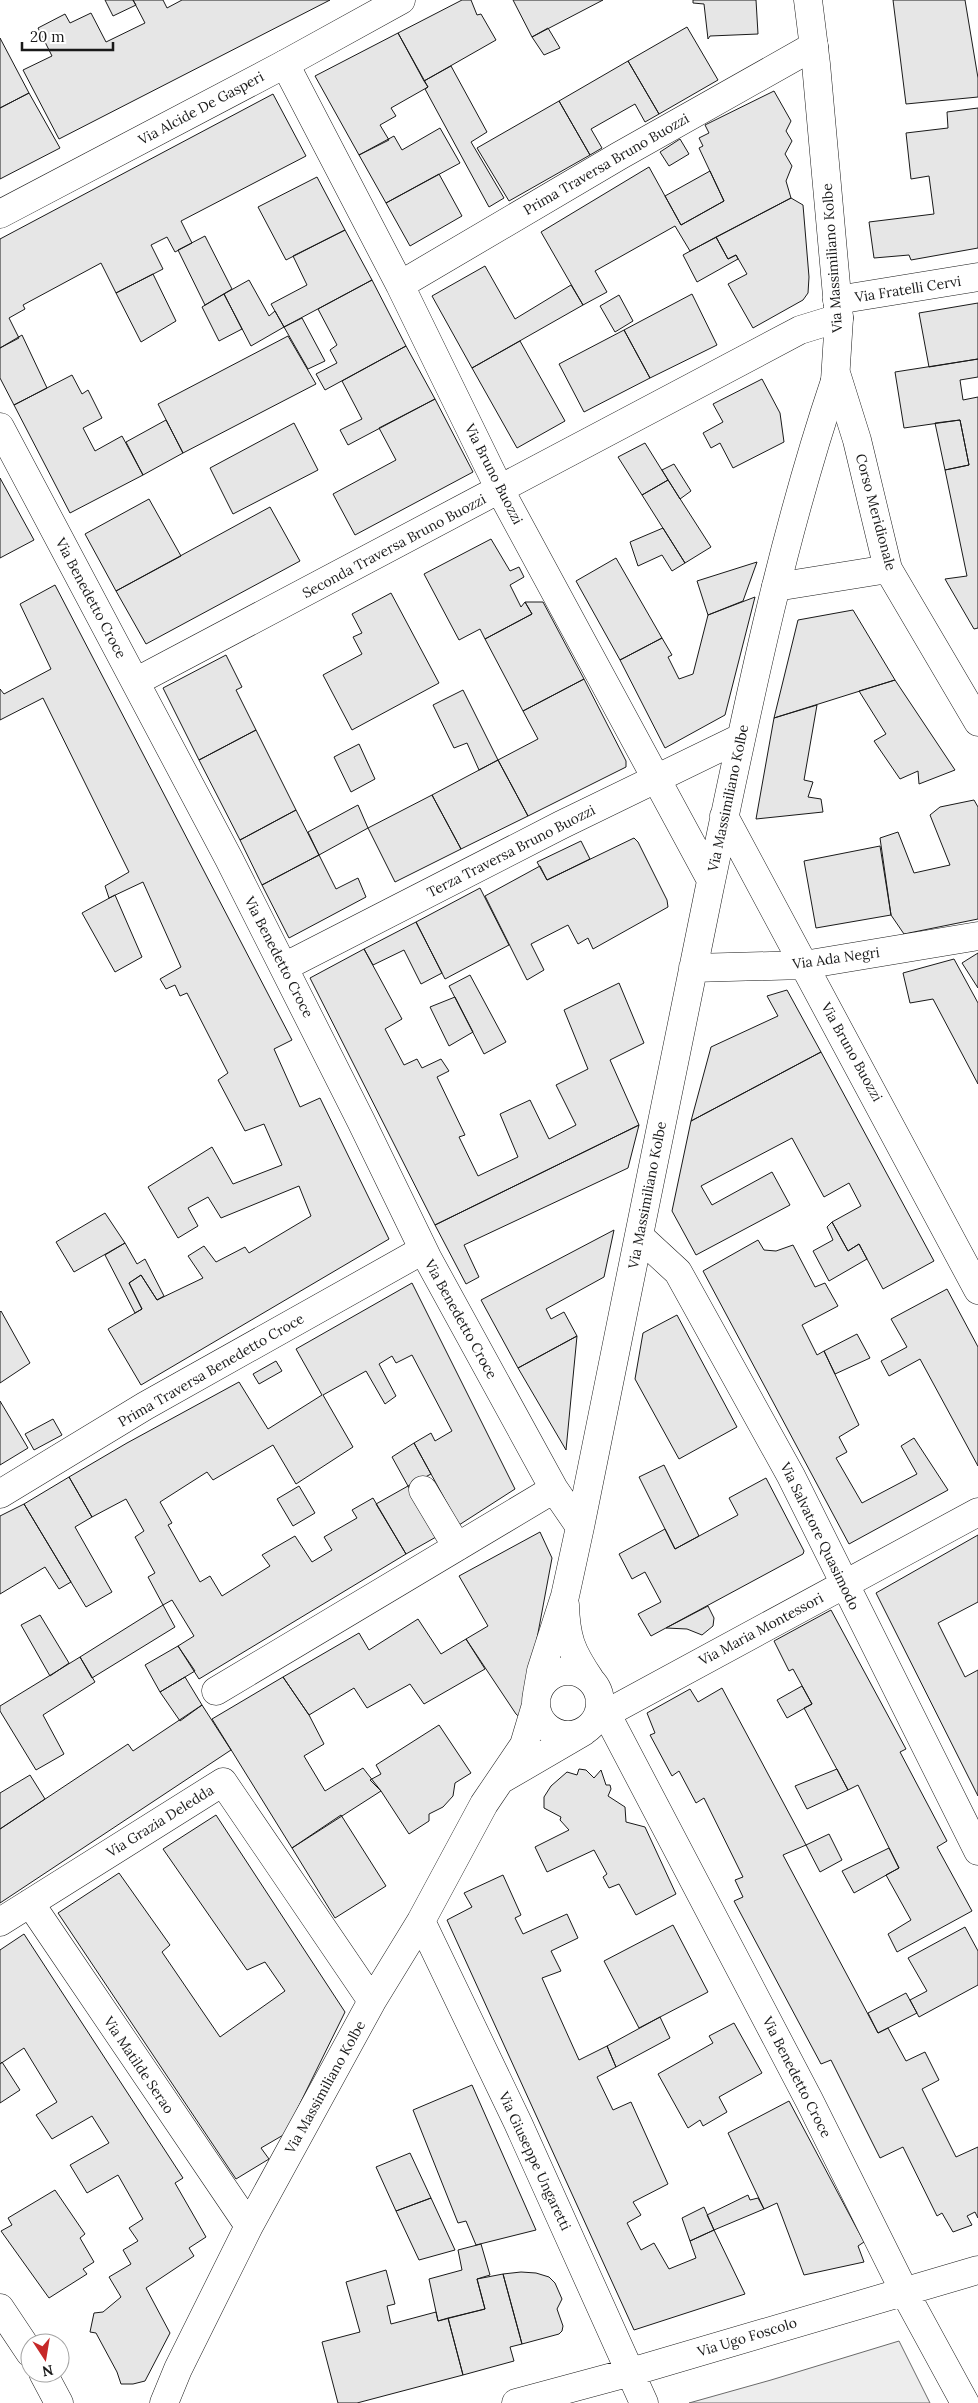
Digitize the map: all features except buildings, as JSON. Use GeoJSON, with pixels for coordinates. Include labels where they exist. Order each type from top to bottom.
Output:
{"type":"FeatureCollection","features":[{"type":"Feature","properties":{"kind":"street","name":"Via Alcide De Gasperi"},"geometry":{"type":"LineString","coordinates":[[0,214],[285,64],[401,0]]}},
{"type":"Feature","properties":{"kind":"street","name":"Via Massimiliano Kolbe"},"geometry":{"type":"LineString","coordinates":[[537,1699],[540,1671],[565,1596],[580,1527],[740,738],[776,587],[814,445],[836,377],[838,309],[814,46],[808,0]]}},
{"type":"Feature","properties":{"kind":"street","name":"Prima Traversa Bruno Buozzi"},"geometry":{"type":"LineString","coordinates":[[400,285],[618,156],[814,46]]}},
{"type":"Feature","properties":{"kind":"street","name":"Via Bruno Buozzi"},"geometry":{"type":"LineString","coordinates":[[285,64],[400,285],[500,490],[711,880]]}},
{"type":"Feature","properties":{"kind":"street","name":"Via Fratelli Cervi"},"geometry":{"type":"LineString","coordinates":[[838,309],[978,277]]}},
{"type":"Feature","properties":{"kind":"street","name":"Seconda Traversa Bruno Buozzi"},"geometry":{"type":"LineString","coordinates":[[137,682],[838,309]]}},
{"type":"Feature","properties":{"kind":"street","name":"Corso Meridionale"},"geometry":{"type":"LineString","coordinates":[[836,377],[857,440],[888,569],[978,722]]}},
{"type":"Feature","properties":{"kind":"street","name":"Via Benedetto Croce"},"geometry":{"type":"LineString","coordinates":[[0,426],[137,682],[284,967],[423,1250],[554,1489],[580,1527]]}},
{"type":"Feature","properties":{"kind":"street"},"geometry":{"type":"LineString","coordinates":[[776,587],[888,569]]}},
{"type":"Feature","properties":{"kind":"street","name":"Terza Traversa Bruno Buozzi"},"geometry":{"type":"LineString","coordinates":[[284,967],[561,825],[740,738]]}},
{"type":"Feature","properties":{"kind":"street","name":"Via Bruno Buozzi"},"geometry":{"type":"LineString","coordinates":[[724,816],[978,1290]]}},
{"type":"Feature","properties":{"kind":"street","name":"Via Ada Negri"},"geometry":{"type":"LineString","coordinates":[[693,968],[804,965],[978,936]]}},
{"type":"Feature","properties":{"kind":"street","name":"Via Salvatore Quasimodo"},"geometry":{"type":"LineString","coordinates":[[639,1236],[678,1272],[791,1476],[843,1585],[978,1851]]}},
{"type":"Feature","properties":{"kind":"street","name":"Prima Traversa Benedetto Croce"},"geometry":{"type":"LineString","coordinates":[[0,1494],[145,1406],[423,1250]]}},
{"type":"Feature","properties":{"kind":"street"},"geometry":{"type":"LineString","coordinates":[[216,1691],[554,1489]]}},
{"type":"Feature","properties":{"kind":"street"},"geometry":{"type":"LineString","coordinates":[[423,1490],[456,1547]]}},
{"type":"Feature","properties":{"kind":"street","name":"Via Maria Montessori"},"geometry":{"type":"LineString","coordinates":[[596,1721],[978,1512]]}},
{"type":"Feature","properties":{"kind":"street","name":"Via Massimiliano Kolbe"},"geometry":{"type":"LineString","coordinates":[[503,1779],[596,1721],[601,1708],[600,1697],[573,1655],[566,1627],[565,1596]]}},
{"type":"Feature","properties":{"kind":"street","name":"Via Massimiliano Kolbe"},"geometry":{"type":"LineString","coordinates":[[164,2403],[178,2369],[249,2226],[372,2001],[421,1921],[484,1804],[503,1779],[511,1762],[524,1745],[542,1684],[560,1672],[581,1673],[590,1679]]}},
{"type":"Feature","properties":{"kind":"street"},"geometry":{"type":"LineString","coordinates":[[537,1699],[544,1725],[552,1731],[563,1735],[596,1721]]}},
{"type":"Feature","properties":{"kind":"street","name":"Via Benedetto Croce"},"geometry":{"type":"LineString","coordinates":[[596,1721],[627,1753],[809,2100],[904,2291],[965,2403]]}},
{"type":"Feature","properties":{"kind":"street","name":"Via Grazia Deledda"},"geometry":{"type":"LineString","coordinates":[[0,1922],[223,1782],[372,2001]]}},
{"type":"Feature","properties":{"kind":"street","name":"Via Matilde Serao"},"geometry":{"type":"LineString","coordinates":[[30,1903],[249,2226]]}},
{"type":"Feature","properties":{"kind":"street","name":"Via Giuseppe Ungaretti"},"geometry":{"type":"LineString","coordinates":[[421,1921],[522,2132],[644,2403]]}},
{"type":"Feature","properties":{"kind":"street","name":"Via Ugo Foscolo"},"geometry":{"type":"LineString","coordinates":[[516,2403],[631,2372],[978,2270]]}},
{"type":"Feature","properties":{"kind":"street"},"geometry":{"type":"LineString","coordinates":[[0,2308],[20,2338]]}},
{"type":"Feature","properties":{"kind":"street"},"geometry":{"type":"LineString","coordinates":[[48,2383],[59,2403]]}},
{"type":"Feature","properties":{"kind":"shaded area"},"geometry":{"type":"Polygon","coordinates":[[[899,2341],[930,2403],[689,2403],[771,2380],[899,2341]]]}}]}
